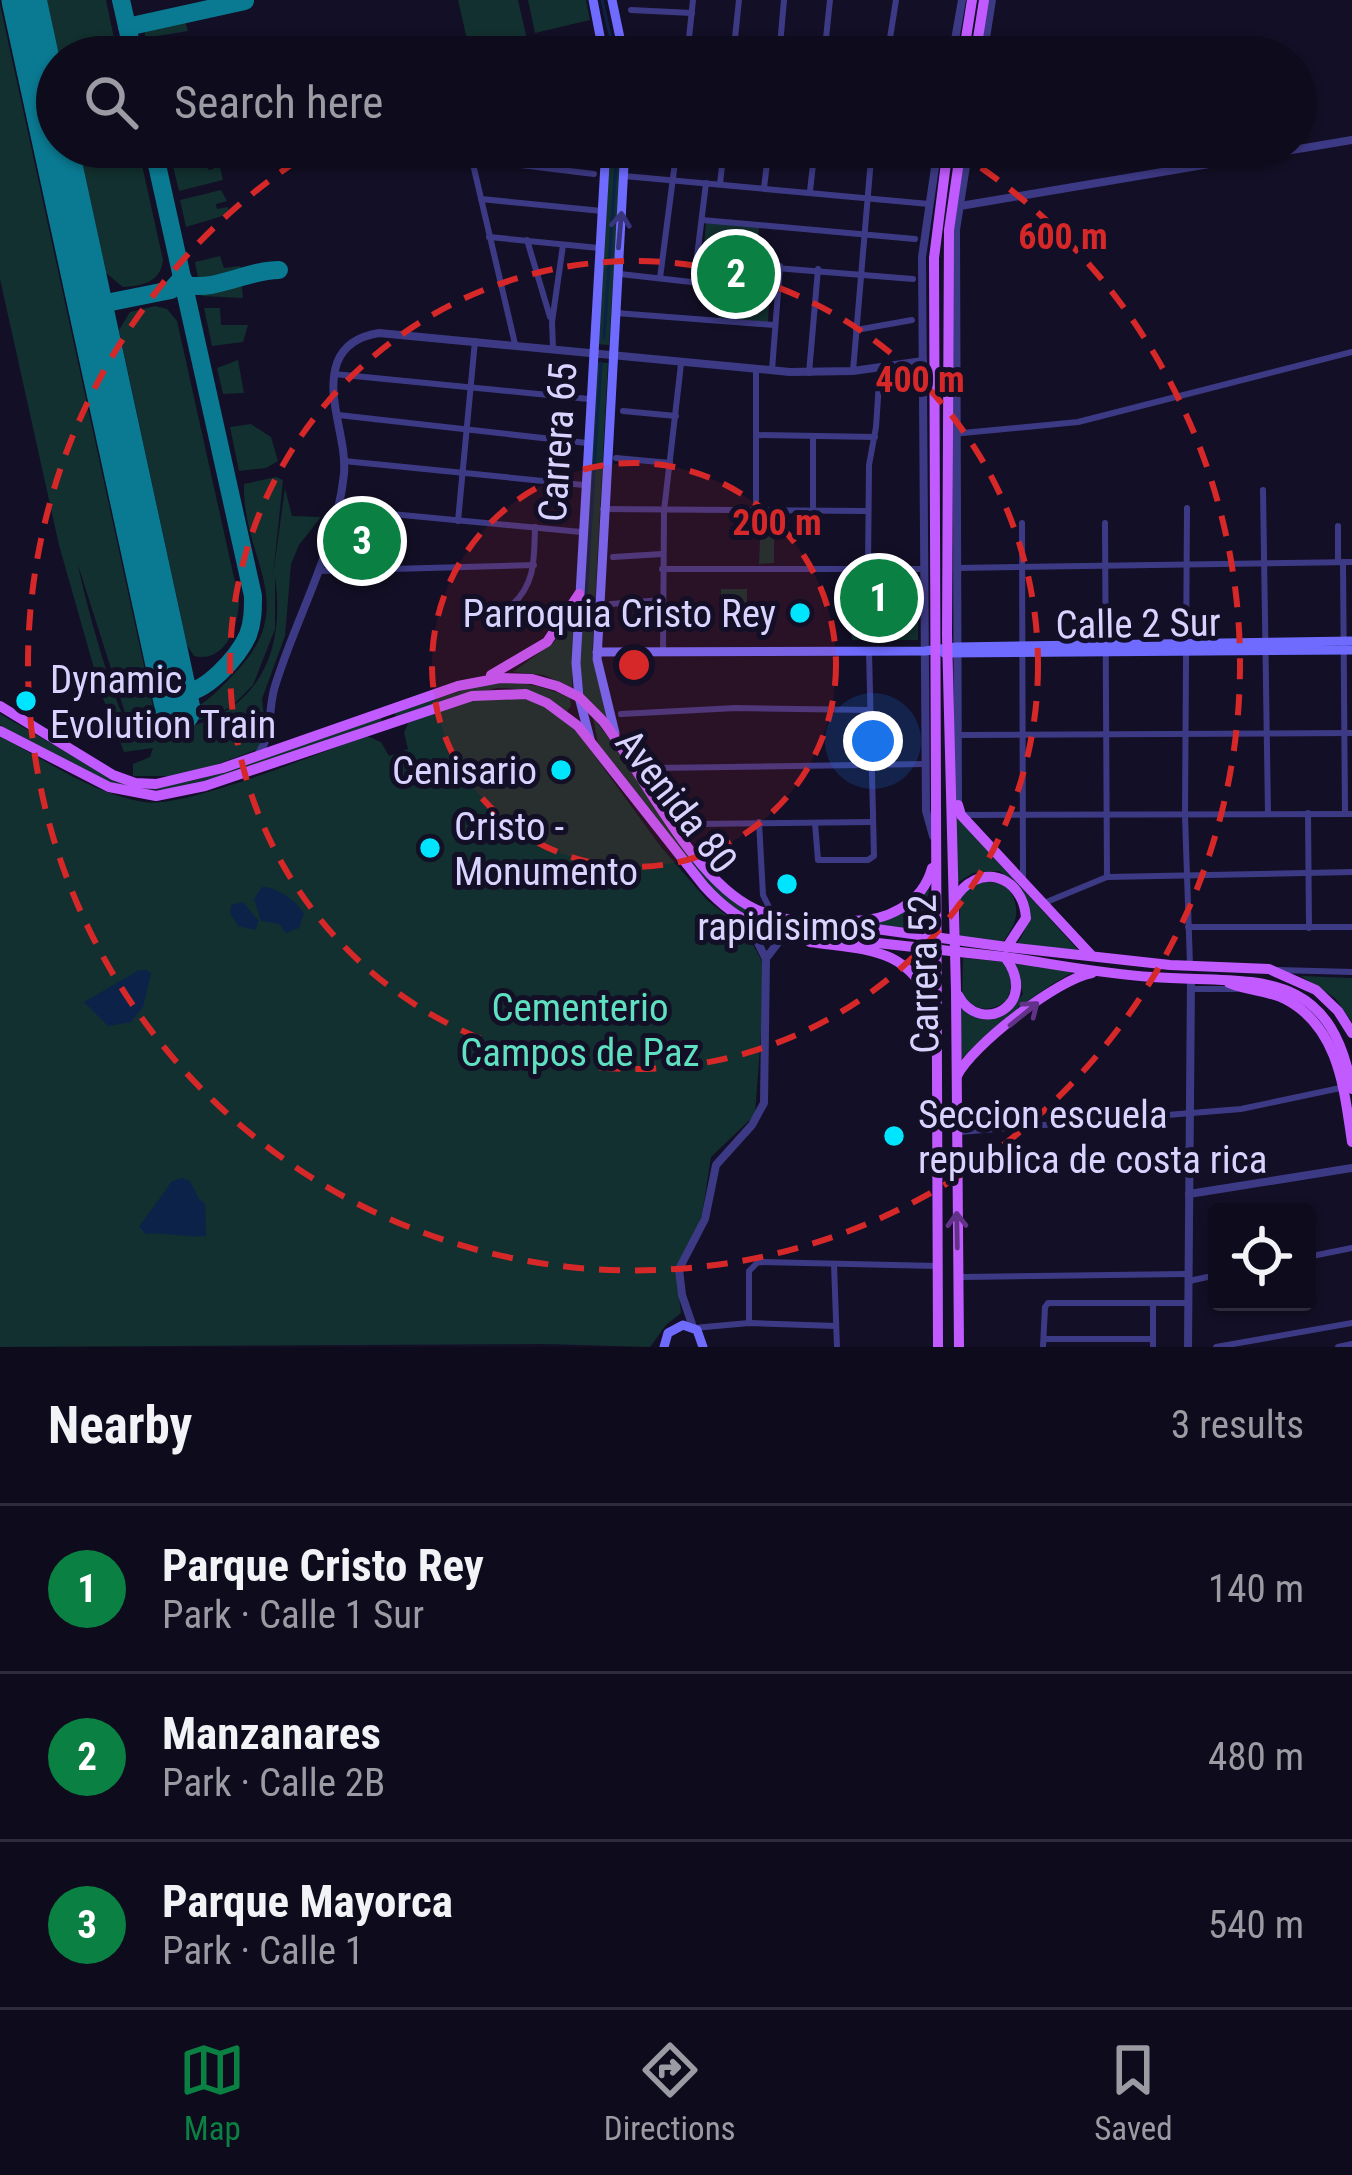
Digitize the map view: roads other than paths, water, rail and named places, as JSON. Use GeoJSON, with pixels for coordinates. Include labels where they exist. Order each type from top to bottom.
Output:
{"type":"FeatureCollection","features":[{"type":"Feature","properties":{"kind":"main road"},"geometry":{"type":"LineString","coordinates":[[593,0],[600,36]]}},
{"type":"Feature","properties":{"kind":"main road"},"geometry":{"type":"LineString","coordinates":[[612,0],[620,36]]}},
{"type":"Feature","properties":{"kind":"main road"},"geometry":{"type":"LineString","coordinates":[[966,36],[972,0]]}},
{"type":"Feature","properties":{"kind":"main road"},"geometry":{"type":"LineString","coordinates":[[982,36],[988,0]]}},
{"type":"Feature","properties":{"kind":"main road"},"geometry":{"type":"LineString","coordinates":[[956,34],[969,17]]}},
{"type":"Feature","properties":{"kind":"main road","name":"Carrera 65"},"geometry":{"type":"LineString","coordinates":[[590,740],[574,695],[605,168]]}},
{"type":"Feature","properties":{"kind":"main road","name":"Carrera 65"},"geometry":{"type":"LineString","coordinates":[[616,739],[597,652],[624,168]]}},
{"type":"Feature","properties":{"kind":"main road","name":"Carrera 52"},"geometry":{"type":"LineString","coordinates":[[945,168],[936,226],[929,478],[956,812],[952,903],[959,1347]]}},
{"type":"Feature","properties":{"kind":"main road","name":"Carrera 52"},"geometry":{"type":"LineString","coordinates":[[938,1347],[930,724],[943,651],[952,510],[949,230],[961,168]]}},
{"type":"Feature","properties":{"kind":"main road"},"geometry":{"type":"LineString","coordinates":[[922,301],[934,310]]}},
{"type":"Feature","properties":{"kind":"main road"},"geometry":{"type":"LineString","coordinates":[[0,706],[113,775],[156,784],[190,778],[479,681],[547,642],[579,594]]}},
{"type":"Feature","properties":{"kind":"main road","name":"Calle 2 Sur"},"geometry":{"type":"LineString","coordinates":[[597,652],[1348,646]]}},
{"type":"Feature","properties":{"kind":"main road"},"geometry":{"type":"LineString","coordinates":[[479,681],[524,678],[574,695],[575,705],[566,715]]}},
{"type":"Feature","properties":{"kind":"main road","name":"Avenida 80"},"geometry":{"type":"LineString","coordinates":[[0,730],[109,787],[156,796],[205,786],[472,696],[526,694],[566,715],[704,886],[748,923],[784,935],[1090,956],[1191,978],[1269,970],[1316,990],[1352,1033]]}},
{"type":"Feature","properties":{"kind":"main road","name":"Avenida 80"},"geometry":{"type":"LineString","coordinates":[[574,695],[616,739],[722,887],[740,901],[778,916],[1113,972],[1264,982],[1303,998],[1336,1039],[1349,1087],[1352,1142]]}},
{"type":"Feature","properties":{"kind":"main road"},"geometry":{"type":"LineString","coordinates":[[956,812],[1090,956]]}},
{"type":"Feature","properties":{"kind":"main road"},"geometry":{"type":"LineString","coordinates":[[778,916],[855,922],[878,919],[917,896],[934,859]]}},
{"type":"Feature","properties":{"kind":"main road"},"geometry":{"type":"LineString","coordinates":[[952,903],[960,890],[979,877],[999,876],[1023,898],[1026,918],[1006,952],[1018,986],[1014,1001],[982,1014],[966,1007],[956,991]]}},
{"type":"Feature","properties":{"kind":"main road"},"geometry":{"type":"LineString","coordinates":[[784,935],[872,950],[902,963],[921,982],[936,1024]]}},
{"type":"Feature","properties":{"kind":"main road"},"geometry":{"type":"LineString","coordinates":[[955,1085],[959,1070],[972,1055],[1062,983],[1084,974],[1113,972]]}},
{"type":"Feature","properties":{"kind":"main road","name":"Avenida 80"},"geometry":{"type":"LineString","coordinates":[[1221,979],[1287,1000],[1312,1019],[1330,1044],[1349,1087]]}},
{"type":"Feature","properties":{"kind":"main road"},"geometry":{"type":"LineString","coordinates":[[664,1347],[668,1333],[689,1323],[703,1346]]}},
{"type":"Feature","properties":{"kind":"street"},"geometry":{"type":"LineString","coordinates":[[646,11],[647,0]]}},
{"type":"Feature","properties":{"kind":"street"},"geometry":{"type":"LineString","coordinates":[[689,36],[693,0]]}},
{"type":"Feature","properties":{"kind":"street"},"geometry":{"type":"LineString","coordinates":[[736,36],[739,0]]}},
{"type":"Feature","properties":{"kind":"street"},"geometry":{"type":"LineString","coordinates":[[781,36],[784,0]]}},
{"type":"Feature","properties":{"kind":"street"},"geometry":{"type":"LineString","coordinates":[[826,36],[830,0]]}},
{"type":"Feature","properties":{"kind":"street"},"geometry":{"type":"LineString","coordinates":[[890,36],[896,0]]}},
{"type":"Feature","properties":{"kind":"street"},"geometry":{"type":"LineString","coordinates":[[956,34],[962,0]]}},
{"type":"Feature","properties":{"kind":"street"},"geometry":{"type":"LineString","coordinates":[[631,10],[692,13]]}},
{"type":"Feature","properties":{"kind":"street"},"geometry":{"type":"LineString","coordinates":[[1316,146],[1352,140]]}},
{"type":"Feature","properties":{"kind":"street"},"geometry":{"type":"LineString","coordinates":[[472,168],[515,344]]}},
{"type":"Feature","properties":{"kind":"street"},"geometry":{"type":"LineString","coordinates":[[558,168],[594,174]]}},
{"type":"Feature","properties":{"kind":"street"},"geometry":{"type":"LineString","coordinates":[[660,278],[674,168]]}},
{"type":"Feature","properties":{"kind":"street"},"geometry":{"type":"LineString","coordinates":[[720,184],[722,168]]}},
{"type":"Feature","properties":{"kind":"street"},"geometry":{"type":"LineString","coordinates":[[764,188],[766,168]]}},
{"type":"Feature","properties":{"kind":"street"},"geometry":{"type":"LineString","coordinates":[[810,192],[812,168]]}},
{"type":"Feature","properties":{"kind":"street"},"geometry":{"type":"LineString","coordinates":[[853,371],[870,168]]}},
{"type":"Feature","properties":{"kind":"street","name":"Carrera 52"},"geometry":{"type":"LineString","coordinates":[[935,168],[922,257],[929,478],[924,569],[959,735],[956,812]]}},
{"type":"Feature","properties":{"kind":"street","name":"Carrera 52"},"geometry":{"type":"LineString","coordinates":[[952,316],[963,168]]}},
{"type":"Feature","properties":{"kind":"street"},"geometry":{"type":"LineString","coordinates":[[960,206],[1186,168]]}},
{"type":"Feature","properties":{"kind":"street"},"geometry":{"type":"LineString","coordinates":[[624,176],[929,204]]}},
{"type":"Feature","properties":{"kind":"street"},"geometry":{"type":"LineString","coordinates":[[694,282],[706,183]]}},
{"type":"Feature","properties":{"kind":"street"},"geometry":{"type":"LineString","coordinates":[[480,199],[602,211]]}},
{"type":"Feature","properties":{"kind":"street"},"geometry":{"type":"LineString","coordinates":[[702,220],[915,239]]}},
{"type":"Feature","properties":{"kind":"street"},"geometry":{"type":"LineString","coordinates":[[489,237],[600,248]]}},
{"type":"Feature","properties":{"kind":"street"},"geometry":{"type":"LineString","coordinates":[[527,240],[554,348]]}},
{"type":"Feature","properties":{"kind":"street"},"geometry":{"type":"LineString","coordinates":[[551,322],[563,244]]}},
{"type":"Feature","properties":{"kind":"street"},"geometry":{"type":"LineString","coordinates":[[772,370],[780,265]]}},
{"type":"Feature","properties":{"kind":"street"},"geometry":{"type":"LineString","coordinates":[[763,267],[913,279]]}},
{"type":"Feature","properties":{"kind":"street"},"geometry":{"type":"LineString","coordinates":[[809,373],[818,269]]}},
{"type":"Feature","properties":{"kind":"street"},"geometry":{"type":"LineString","coordinates":[[616,274],[718,285]]}},
{"type":"Feature","properties":{"kind":"street"},"geometry":{"type":"LineString","coordinates":[[614,313],[774,325]]}},
{"type":"Feature","properties":{"kind":"street"},"geometry":{"type":"LineString","coordinates":[[855,330],[912,320]]}},
{"type":"Feature","properties":{"kind":"street"},"geometry":{"type":"LineString","coordinates":[[256,757],[268,741],[274,690],[339,509],[344,461],[334,374],[347,346],[380,333],[809,373],[923,361]]}},
{"type":"Feature","properties":{"kind":"street"},"geometry":{"type":"LineString","coordinates":[[458,521],[475,340]]}},
{"type":"Feature","properties":{"kind":"street"},"geometry":{"type":"LineString","coordinates":[[952,434],[1078,422],[1352,352]]}},
{"type":"Feature","properties":{"kind":"street"},"geometry":{"type":"LineString","coordinates":[[663,652],[664,511],[682,364]]}},
{"type":"Feature","properties":{"kind":"street"},"geometry":{"type":"LineString","coordinates":[[868,569],[870,454],[880,368]]}},
{"type":"Feature","properties":{"kind":"street"},"geometry":{"type":"LineString","coordinates":[[756,370],[757,512]]}},
{"type":"Feature","properties":{"kind":"street"},"geometry":{"type":"LineString","coordinates":[[334,374],[589,399]]}},
{"type":"Feature","properties":{"kind":"street"},"geometry":{"type":"LineString","coordinates":[[623,411],[676,416]]}},
{"type":"Feature","properties":{"kind":"street"},"geometry":{"type":"LineString","coordinates":[[338,415],[586,443]]}},
{"type":"Feature","properties":{"kind":"street"},"geometry":{"type":"LineString","coordinates":[[756,435],[875,437]]}},
{"type":"Feature","properties":{"kind":"street"},"geometry":{"type":"LineString","coordinates":[[813,436],[814,511]]}},
{"type":"Feature","properties":{"kind":"street"},"geometry":{"type":"LineString","coordinates":[[616,458],[670,463]]}},
{"type":"Feature","properties":{"kind":"street"},"geometry":{"type":"LineString","coordinates":[[344,461],[584,484]]}},
{"type":"Feature","properties":{"kind":"street"},"geometry":{"type":"LineString","coordinates":[[1263,490],[1268,813]]}},
{"type":"Feature","properties":{"kind":"street"},"geometry":{"type":"LineString","coordinates":[[1187,508],[1185,815],[1191,978],[1187,1347]]}},
{"type":"Feature","properties":{"kind":"street"},"geometry":{"type":"LineString","coordinates":[[339,509],[581,532]]}},
{"type":"Feature","properties":{"kind":"street"},"geometry":{"type":"LineString","coordinates":[[603,509],[868,511]]}},
{"type":"Feature","properties":{"kind":"street","name":"Carrera 52"},"geometry":{"type":"LineString","coordinates":[[943,651],[956,568],[952,510]]}},
{"type":"Feature","properties":{"kind":"street"},"geometry":{"type":"LineString","coordinates":[[389,567],[392,516]]}},
{"type":"Feature","properties":{"kind":"street"},"geometry":{"type":"LineString","coordinates":[[1022,523],[1023,884]]}},
{"type":"Feature","properties":{"kind":"street"},"geometry":{"type":"LineString","coordinates":[[1105,523],[1107,877]]}},
{"type":"Feature","properties":{"kind":"street"},"geometry":{"type":"LineString","coordinates":[[956,812],[1349,814],[1348,646],[1338,526]]}},
{"type":"Feature","properties":{"kind":"street"},"geometry":{"type":"LineString","coordinates":[[512,605],[529,587],[535,527]]}},
{"type":"Feature","properties":{"kind":"street"},"geometry":{"type":"LineString","coordinates":[[613,557],[662,554]]}},
{"type":"Feature","properties":{"kind":"street"},"geometry":{"type":"LineString","coordinates":[[956,568],[1344,562]]}},
{"type":"Feature","properties":{"kind":"street"},"geometry":{"type":"LineString","coordinates":[[319,571],[534,565]]}},
{"type":"Feature","properties":{"kind":"street"},"geometry":{"type":"LineString","coordinates":[[662,569],[924,569]]}},
{"type":"Feature","properties":{"kind":"street"},"geometry":{"type":"LineString","coordinates":[[610,604],[662,601]]}},
{"type":"Feature","properties":{"kind":"street"},"geometry":{"type":"LineString","coordinates":[[814,823],[816,856],[821,862],[874,856],[869,651]]}},
{"type":"Feature","properties":{"kind":"street"},"geometry":{"type":"LineString","coordinates":[[621,715],[736,708],[870,710]]}},
{"type":"Feature","properties":{"kind":"street"},"geometry":{"type":"LineString","coordinates":[[271,719],[292,745]]}},
{"type":"Feature","properties":{"kind":"street","name":"Carrera 52"},"geometry":{"type":"LineString","coordinates":[[930,724],[926,811],[934,837]]}},
{"type":"Feature","properties":{"kind":"street"},"geometry":{"type":"LineString","coordinates":[[959,735],[1348,733]]}},
{"type":"Feature","properties":{"kind":"street"},"geometry":{"type":"LineString","coordinates":[[655,768],[925,764]]}},
{"type":"Feature","properties":{"kind":"street"},"geometry":{"type":"LineString","coordinates":[[1307,813],[1309,928]]}},
{"type":"Feature","properties":{"kind":"street"},"geometry":{"type":"LineString","coordinates":[[759,822],[763,895],[778,916]]}},
{"type":"Feature","properties":{"kind":"street"},"geometry":{"type":"LineString","coordinates":[[692,824],[872,822]]}},
{"type":"Feature","properties":{"kind":"street"},"geometry":{"type":"LineString","coordinates":[[1042,904],[1107,877],[1352,872]]}},
{"type":"Feature","properties":{"kind":"street"},"geometry":{"type":"LineString","coordinates":[[748,923],[766,959],[764,1102],[752,1125],[716,1165],[706,1219],[682,1258],[679,1280],[689,1323],[836,1327]]}},
{"type":"Feature","properties":{"kind":"street"},"geometry":{"type":"LineString","coordinates":[[1187,928],[1352,927]]}},
{"type":"Feature","properties":{"kind":"street"},"geometry":{"type":"LineString","coordinates":[[766,959],[784,935]]}},
{"type":"Feature","properties":{"kind":"street"},"geometry":{"type":"LineString","coordinates":[[1269,970],[1352,972]]}},
{"type":"Feature","properties":{"kind":"street"},"geometry":{"type":"LineString","coordinates":[[1191,978],[1244,989]]}},
{"type":"Feature","properties":{"kind":"street"},"geometry":{"type":"LineString","coordinates":[[955,1132],[1241,1109],[1349,1087]]}},
{"type":"Feature","properties":{"kind":"street"},"geometry":{"type":"LineString","coordinates":[[1189,1194],[1352,1168]]}},
{"type":"Feature","properties":{"kind":"street"},"geometry":{"type":"LineString","coordinates":[[1316,1255],[1352,1248]]}},
{"type":"Feature","properties":{"kind":"street"},"geometry":{"type":"LineString","coordinates":[[834,1264],[837,1347]]}},
{"type":"Feature","properties":{"kind":"street"},"geometry":{"type":"LineString","coordinates":[[749,1323],[752,1265],[937,1266]]}},
{"type":"Feature","properties":{"kind":"street"},"geometry":{"type":"LineString","coordinates":[[958,1277],[1208,1276]]}},
{"type":"Feature","properties":{"kind":"street"},"geometry":{"type":"LineString","coordinates":[[1154,1303],[1153,1343],[1044,1343],[1046,1304],[1154,1303],[1186,1303]]}},
{"type":"Feature","properties":{"kind":"street"},"geometry":{"type":"LineString","coordinates":[[1216,1347],[1352,1322]]}},
{"type":"Feature","properties":{"kind":"street"},"geometry":{"type":"LineString","coordinates":[[1338,1347],[1352,1344]]}},
{"type":"Feature","properties":{"kind":"water"},"geometry":{"type":"Polygon","coordinates":[[[262,887],[280,892],[297,905],[304,914],[299,928],[286,933],[279,924],[261,921],[254,899],[262,887]]]}},
{"type":"Feature","properties":{"kind":"water"},"geometry":{"type":"Polygon","coordinates":[[[243,902],[259,921],[255,930],[238,926],[230,913],[231,905],[243,902]]]}},
{"type":"Feature","properties":{"kind":"water"},"geometry":{"type":"Polygon","coordinates":[[[139,970],[151,974],[143,1007],[131,1022],[108,1026],[84,1002],[139,970]]]}},
{"type":"Feature","properties":{"kind":"water"},"geometry":{"type":"Polygon","coordinates":[[[172,1181],[190,1181],[205,1204],[206,1236],[146,1234],[139,1227],[172,1181]]]}},
{"type":"Feature","properties":{"kind":"waterway"},"geometry":{"type":"LineString","coordinates":[[602,0],[610,35]]}},
{"type":"Feature","properties":{"kind":"waterway"},"geometry":{"type":"LineString","coordinates":[[604,338],[616,168]]}},
{"type":"Feature","properties":{"kind":"waterway"},"geometry":{"type":"LineString","coordinates":[[585,615],[601,363]]}},
{"type":"Feature","properties":{"kind":"place","name":"Manzanares"},"geometry":{"type":"Point","coordinates":[736,274]}},
{"type":"Feature","properties":{"kind":"place","name":"Parque Mayorca"},"geometry":{"type":"Point","coordinates":[362,541]}},
{"type":"Feature","properties":{"kind":"place","name":"Parque Cristo Rey"},"geometry":{"type":"Point","coordinates":[879,598]}},
{"type":"Feature","properties":{"kind":"place","name":"Parroquia Cristo Rey"},"geometry":{"type":"Point","coordinates":[800,613]}},
{"type":"Feature","properties":{"kind":"place","name":"Dynamic Evolution Train"},"geometry":{"type":"Point","coordinates":[26,701]}},
{"type":"Feature","properties":{"kind":"place","name":"Cenisario"},"geometry":{"type":"Point","coordinates":[561,770]}},
{"type":"Feature","properties":{"kind":"place","name":"Cristo - Monumento"},"geometry":{"type":"Point","coordinates":[430,848]}},
{"type":"Feature","properties":{"kind":"place","name":"rapidisimos"},"geometry":{"type":"Point","coordinates":[787,884]}},
{"type":"Feature","properties":{"kind":"place","name":"Seccion escuela republica de costa rica"},"geometry":{"type":"Point","coordinates":[894,1136]}},
{"type":"Feature","properties":{"kind":"park label","name":"Cementerio Campos de Paz"},"geometry":{"type":"Point","coordinates":[580,1030]}}]}
